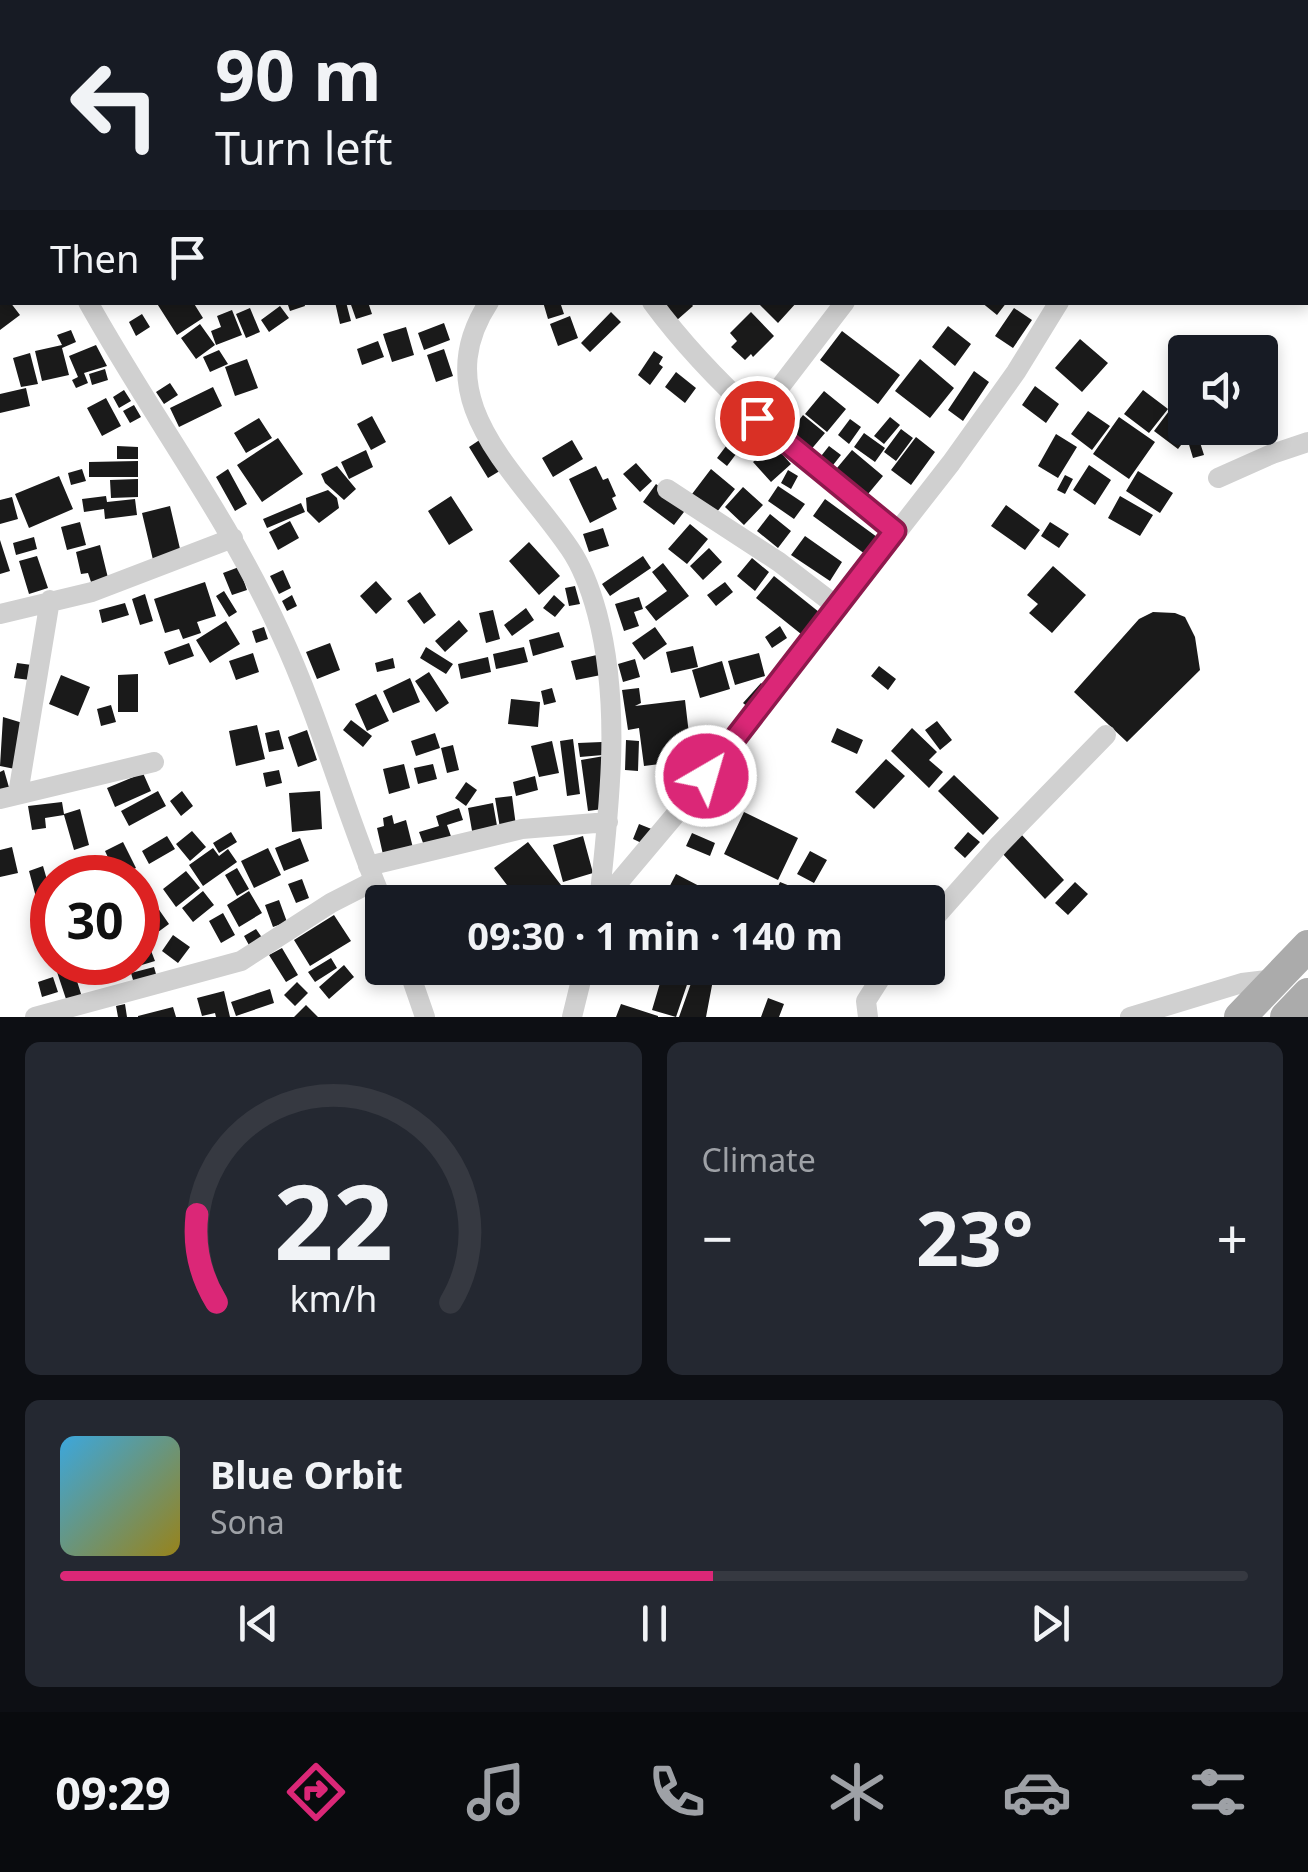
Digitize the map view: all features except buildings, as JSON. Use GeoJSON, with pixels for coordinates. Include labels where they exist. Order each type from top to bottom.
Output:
{"type":"FeatureCollection","features":[{"type":"Feature","properties":{"kind":"main road"},"geometry":{"type":"LineString","coordinates":[[1240,1017],[1308,946]]}},
{"type":"Feature","properties":{"kind":"main road"},"geometry":{"type":"LineString","coordinates":[[1286,1017],[1308,994]]}},
{"type":"Feature","properties":{"kind":"street"},"geometry":{"type":"LineString","coordinates":[[90,305],[233,538],[309,696],[376,885]]}},
{"type":"Feature","properties":{"kind":"street"},"geometry":{"type":"LineString","coordinates":[[488,305],[468,346],[466,378],[472,405],[519,486],[570,549],[598,615],[612,726],[602,885]]}},
{"type":"Feature","properties":{"kind":"street"},"geometry":{"type":"LineString","coordinates":[[654,305],[670,328],[757,418],[895,531]]}},
{"type":"Feature","properties":{"kind":"street"},"geometry":{"type":"LineString","coordinates":[[757,418],[843,305]]}},
{"type":"Feature","properties":{"kind":"street"},"geometry":{"type":"LineString","coordinates":[[616,885],[692,796],[950,463],[1016,372],[1056,305]]}},
{"type":"Feature","properties":{"kind":"street"},"geometry":{"type":"LineString","coordinates":[[1218,478],[1308,442]]}},
{"type":"Feature","properties":{"kind":"street"},"geometry":{"type":"LineString","coordinates":[[668,489],[780,562],[839,608]]}},
{"type":"Feature","properties":{"kind":"street"},"geometry":{"type":"LineString","coordinates":[[0,614],[92,592],[233,538]]}},
{"type":"Feature","properties":{"kind":"street"},"geometry":{"type":"LineString","coordinates":[[50,600],[9,797],[154,762]]}},
{"type":"Feature","properties":{"kind":"street"},"geometry":{"type":"LineString","coordinates":[[945,905],[1106,735]]}},
{"type":"Feature","properties":{"kind":"street"},"geometry":{"type":"LineString","coordinates":[[34,1017],[241,961],[371,874],[522,829],[608,822]]}},
{"type":"Feature","properties":{"kind":"street"},"geometry":{"type":"LineString","coordinates":[[1130,1017],[1229,987],[1277,979]]}},
{"type":"Feature","properties":{"kind":"street"},"geometry":{"type":"LineString","coordinates":[[411,985],[417,1012]]}},
{"type":"Feature","properties":{"kind":"street"},"geometry":{"type":"LineString","coordinates":[[572,1017],[580,985]]}},
{"type":"Feature","properties":{"kind":"street"},"geometry":{"type":"LineString","coordinates":[[868,1017],[866,1001],[874,985]]}},
{"type":"Feature","properties":{"kind":"route"},"geometry":{"type":"LineString","coordinates":[[706,776],[895,531],[757,418]]}}]}
